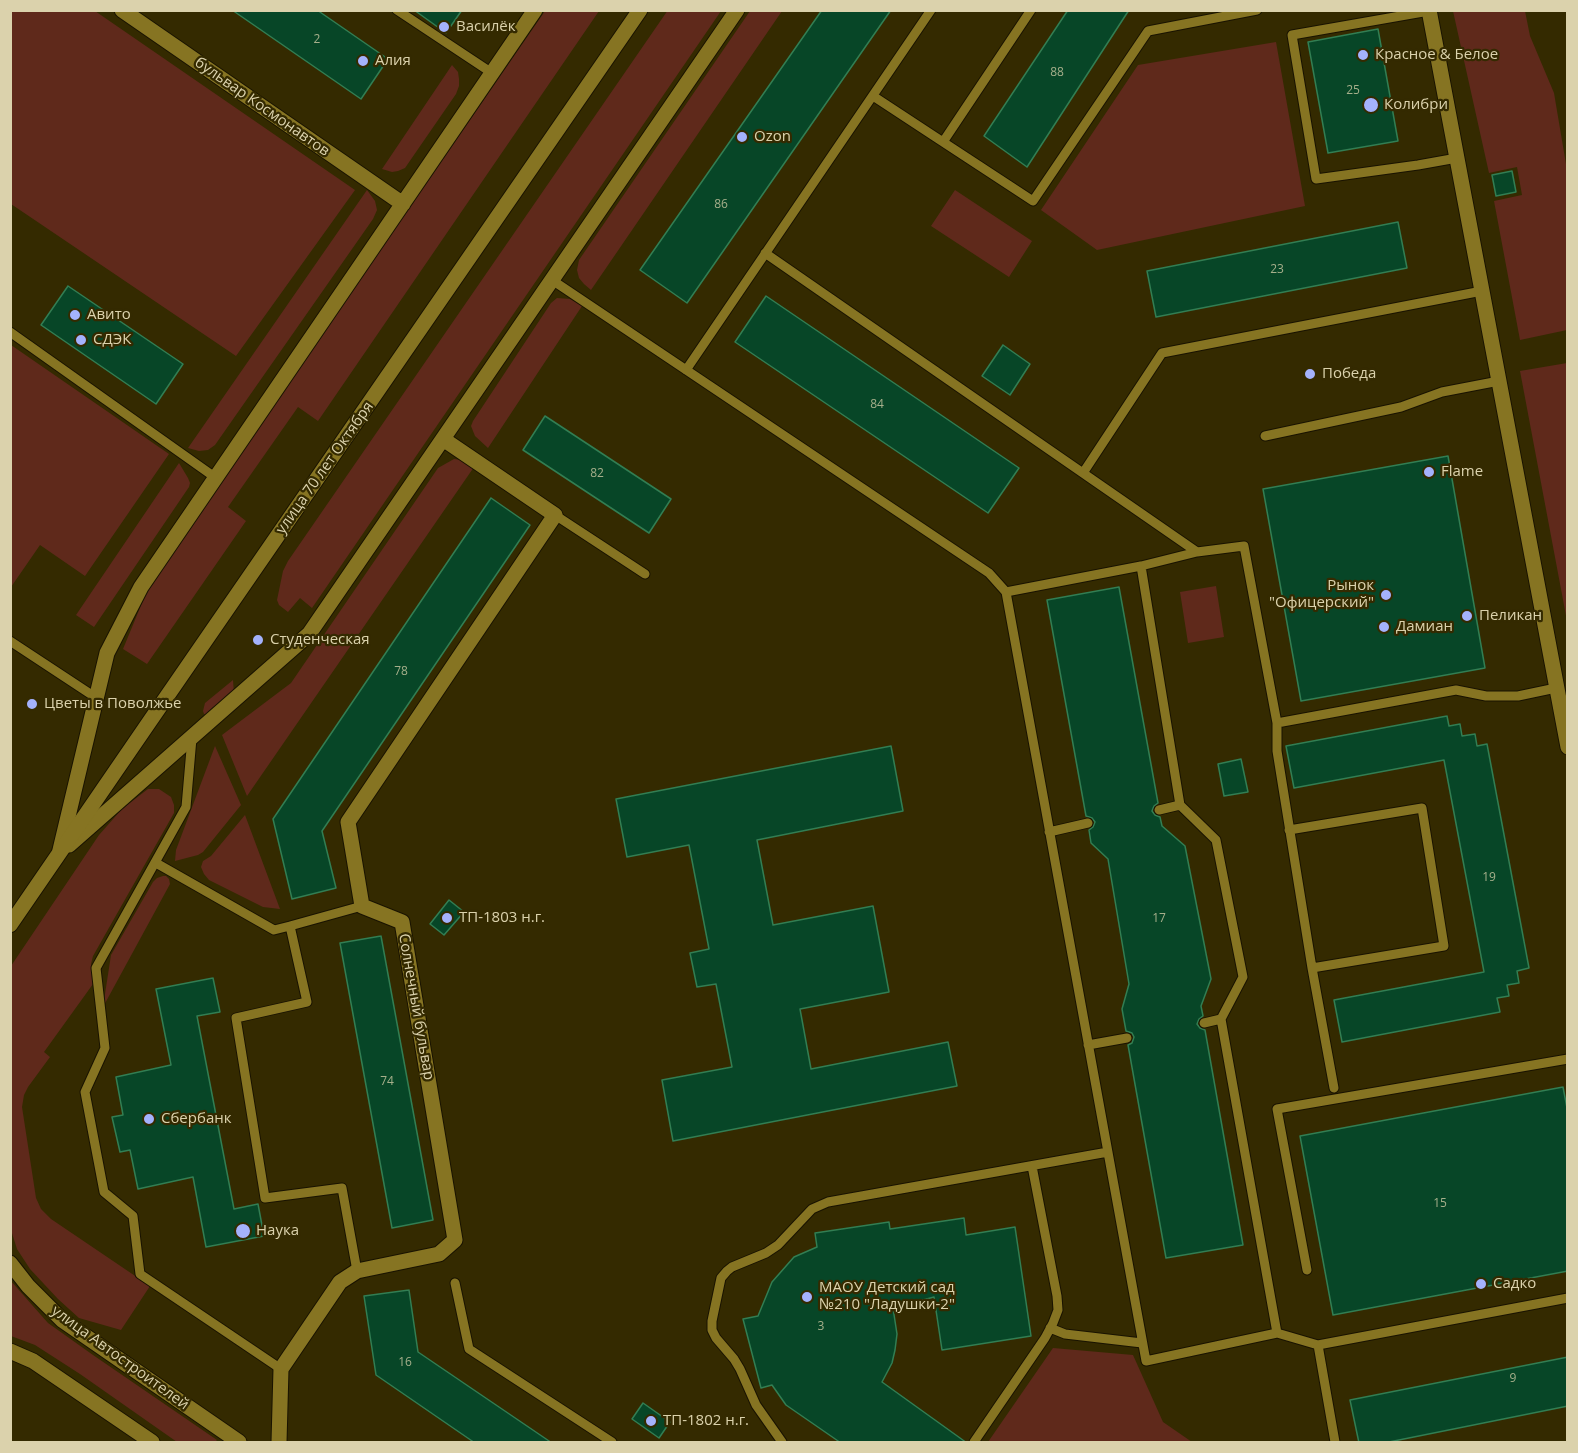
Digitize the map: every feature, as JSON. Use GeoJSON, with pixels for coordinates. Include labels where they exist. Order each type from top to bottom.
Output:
{"type":"FeatureCollection","features":[{"type":"Feature","properties":{"kind":"street","name":"бульвар Космонавтов"},"geometry":{"type":"LineString","coordinates":[[122,10],[403,204]]}},
{"type":"Feature","properties":{"kind":"street"},"geometry":{"type":"LineString","coordinates":[[60,852],[107,653],[141,587],[535,10]]}},
{"type":"Feature","properties":{"kind":"street","name":"улица 70 лет Октября"},"geometry":{"type":"LineString","coordinates":[[10,925],[640,10]]}},
{"type":"Feature","properties":{"kind":"street"},"geometry":{"type":"LineString","coordinates":[[60,852],[309,634],[737,10]]}},
{"type":"Feature","properties":{"kind":"street"},"geometry":{"type":"LineString","coordinates":[[1430,11],[1568,747]]}},
{"type":"Feature","properties":{"kind":"street"},"geometry":{"type":"LineString","coordinates":[[362,906],[348,822],[555,515],[443,439]]}},
{"type":"Feature","properties":{"kind":"street","name":"Солнечный бульвар"},"geometry":{"type":"LineString","coordinates":[[281,1369],[340,1282],[357,1271],[439,1254],[456,1240],[402,922],[362,906]]}},
{"type":"Feature","properties":{"kind":"street","name":"улица Автостроителей"},"geometry":{"type":"LineString","coordinates":[[10,1263],[28,1286],[62,1320],[239,1443]]}},
{"type":"Feature","properties":{"kind":"street"},"geometry":{"type":"LineString","coordinates":[[10,1351],[33,1361],[152,1443]]}},
{"type":"Feature","properties":{"kind":"street"},"geometry":{"type":"LineString","coordinates":[[279,1443],[281,1369]]}},
{"type":"Feature","properties":{"kind":"lane"},"geometry":{"type":"LineString","coordinates":[[398,10],[492,74]]}},
{"type":"Feature","properties":{"kind":"lane"},"geometry":{"type":"LineString","coordinates":[[686,370],[931,10]]}},
{"type":"Feature","properties":{"kind":"lane"},"geometry":{"type":"LineString","coordinates":[[943,142],[1032,10]]}},
{"type":"Feature","properties":{"kind":"lane"},"geometry":{"type":"LineString","coordinates":[[873,96],[1033,201],[1148,31],[1257,10]]}},
{"type":"Feature","properties":{"kind":"lane"},"geometry":{"type":"LineString","coordinates":[[1430,11],[1292,35],[1316,179],[1457,158]]}},
{"type":"Feature","properties":{"kind":"lane"},"geometry":{"type":"LineString","coordinates":[[765,253],[1197,552]]}},
{"type":"Feature","properties":{"kind":"lane"},"geometry":{"type":"LineString","coordinates":[[552,280],[989,573],[1006,592],[1146,1361],[1277,1333],[1318,1345],[1568,1298]]}},
{"type":"Feature","properties":{"kind":"lane"},"geometry":{"type":"LineString","coordinates":[[1083,473],[1162,353],[1482,291]]}},
{"type":"Feature","properties":{"kind":"lane"},"geometry":{"type":"LineString","coordinates":[[10,332],[216,478]]}},
{"type":"Feature","properties":{"kind":"lane"},"geometry":{"type":"LineString","coordinates":[[1264,436],[1401,407],[1442,392],[1499,381]]}},
{"type":"Feature","properties":{"kind":"lane"},"geometry":{"type":"LineString","coordinates":[[555,515],[645,574]]}},
{"type":"Feature","properties":{"kind":"lane"},"geometry":{"type":"LineString","coordinates":[[1006,592],[1141,566],[1197,552],[1244,546],[1277,723],[1276,751],[1334,1088]]}},
{"type":"Feature","properties":{"kind":"lane"},"geometry":{"type":"LineString","coordinates":[[1141,566],[1180,805],[1216,840],[1243,977],[1221,1019],[1277,1333]]}},
{"type":"Feature","properties":{"kind":"lane"},"geometry":{"type":"LineString","coordinates":[[11,643],[95,697]]}},
{"type":"Feature","properties":{"kind":"lane"},"geometry":{"type":"LineString","coordinates":[[1277,723],[1456,690],[1486,696],[1518,696],[1556,688]]}},
{"type":"Feature","properties":{"kind":"lane"},"geometry":{"type":"LineString","coordinates":[[192,735],[186,807],[96,968],[105,1048],[85,1092],[104,1192],[133,1216],[140,1274],[281,1369]]}},
{"type":"Feature","properties":{"kind":"lane"},"geometry":{"type":"LineString","coordinates":[[1159,810],[1180,805]]}},
{"type":"Feature","properties":{"kind":"lane"},"geometry":{"type":"LineString","coordinates":[[1289,830],[1422,808],[1444,946],[1312,968]]}},
{"type":"Feature","properties":{"kind":"lane"},"geometry":{"type":"LineString","coordinates":[[1050,832],[1088,823]]}},
{"type":"Feature","properties":{"kind":"lane"},"geometry":{"type":"LineString","coordinates":[[156,863],[274,930],[362,906]]}},
{"type":"Feature","properties":{"kind":"lane"},"geometry":{"type":"LineString","coordinates":[[290,926],[307,1002],[236,1018],[265,1198],[342,1188],[357,1271]]}},
{"type":"Feature","properties":{"kind":"lane"},"geometry":{"type":"LineString","coordinates":[[1204,1023],[1221,1019]]}},
{"type":"Feature","properties":{"kind":"lane"},"geometry":{"type":"LineString","coordinates":[[1088,1046],[1127,1038]]}},
{"type":"Feature","properties":{"kind":"lane"},"geometry":{"type":"LineString","coordinates":[[1307,1270],[1277,1109],[1568,1059]]}},
{"type":"Feature","properties":{"kind":"lane"},"geometry":{"type":"LineString","coordinates":[[782,1443],[756,1405],[740,1368],[712,1330],[721,1278],[727,1271],[778,1245],[812,1209],[828,1203],[1108,1152]]}},
{"type":"Feature","properties":{"kind":"lane"},"geometry":{"type":"LineString","coordinates":[[974,1443],[1046,1338],[1058,1310],[1032,1166]]}},
{"type":"Feature","properties":{"kind":"lane"},"geometry":{"type":"LineString","coordinates":[[455,1283],[469,1349],[612,1443]]}},
{"type":"Feature","properties":{"kind":"lane"},"geometry":{"type":"LineString","coordinates":[[1050,1328],[1065,1334],[1142,1343]]}},
{"type":"Feature","properties":{"kind":"lane"},"geometry":{"type":"LineString","coordinates":[[1318,1345],[1335,1443]]}},
{"type":"Feature","properties":{"kind":"shaded area"},"geometry":{"type":"Polygon","coordinates":[[[668,10],[721,11],[312,608],[300,598],[288,612],[279,605],[277,600],[283,571],[288,561],[668,10]]]}},
{"type":"Feature","properties":{"kind":"shaded area"},"geometry":{"type":"Polygon","coordinates":[[[10,11],[95,11],[355,190],[236,356],[11,204],[10,11]]]}},
{"type":"Feature","properties":{"kind":"shaded area"},"geometry":{"type":"Polygon","coordinates":[[[545,11],[599,11],[318,421],[298,407],[228,507],[246,521],[147,664],[123,649],[149,586],[545,11]]]}},
{"type":"Feature","properties":{"kind":"shaded area"},"geometry":{"type":"Polygon","coordinates":[[[750,11],[782,11],[591,290],[579,278],[577,270],[579,260],[750,11]]]}},
{"type":"Feature","properties":{"kind":"shaded area"},"geometry":{"type":"Polygon","coordinates":[[[1453,11],[1525,11],[1530,36],[1554,93],[1567,170],[1567,330],[1520,340],[1494,201],[1522,195],[1517,167],[1489,173],[1453,11]]]}},
{"type":"Feature","properties":{"kind":"shaded area"},"geometry":{"type":"Polygon","coordinates":[[[1276,42],[1305,206],[1097,250],[1041,210],[1138,65],[1276,42]]]}},
{"type":"Feature","properties":{"kind":"shaded area"},"geometry":{"type":"Polygon","coordinates":[[[452,65],[458,72],[459,79],[456,94],[405,168],[392,172],[382,169],[452,65]]]}},
{"type":"Feature","properties":{"kind":"shaded area"},"geometry":{"type":"Polygon","coordinates":[[[367,190],[375,201],[377,210],[373,219],[215,445],[208,450],[199,451],[188,448],[367,190]]]}},
{"type":"Feature","properties":{"kind":"shaded area"},"geometry":{"type":"Polygon","coordinates":[[[955,190],[1032,241],[1009,277],[931,226],[955,190]]]}},
{"type":"Feature","properties":{"kind":"shaded area"},"geometry":{"type":"Polygon","coordinates":[[[557,298],[570,299],[582,306],[488,448],[475,436],[471,426],[473,421],[551,303],[557,298]]]}},
{"type":"Feature","properties":{"kind":"shaded area"},"geometry":{"type":"Polygon","coordinates":[[[11,345],[169,454],[85,576],[40,545],[11,587],[11,345]]]}},
{"type":"Feature","properties":{"kind":"shaded area"},"geometry":{"type":"Polygon","coordinates":[[[1568,363],[1567,621],[1520,371],[1568,363]]]}},
{"type":"Feature","properties":{"kind":"shaded area"},"geometry":{"type":"Polygon","coordinates":[[[454,459],[462,460],[474,467],[247,796],[222,735],[291,683],[438,468],[454,459]]]}},
{"type":"Feature","properties":{"kind":"shaded area"},"geometry":{"type":"Polygon","coordinates":[[[179,463],[188,478],[189,487],[94,627],[76,615],[179,463]]]}},
{"type":"Feature","properties":{"kind":"shaded area"},"geometry":{"type":"Polygon","coordinates":[[[1216,586],[1224,637],[1188,643],[1180,592],[1216,586]]]}},
{"type":"Feature","properties":{"kind":"shaded area"},"geometry":{"type":"Polygon","coordinates":[[[233,680],[234,694],[207,715],[204,714],[205,703],[233,680]]]}},
{"type":"Feature","properties":{"kind":"shaded area"},"geometry":{"type":"Polygon","coordinates":[[[215,746],[241,805],[203,852],[175,861],[176,850],[215,746]]]}},
{"type":"Feature","properties":{"kind":"shaded area"},"geometry":{"type":"Polygon","coordinates":[[[148,789],[159,789],[171,797],[174,813],[93,956],[91,964],[93,984],[44,1052],[50,1057],[28,1087],[22,1107],[36,1198],[41,1209],[51,1219],[150,1286],[121,1330],[79,1318],[58,1299],[30,1269],[17,1249],[11,1230],[11,966],[99,835],[122,809],[148,789]]]}},
{"type":"Feature","properties":{"kind":"shaded area"},"geometry":{"type":"Polygon","coordinates":[[[245,815],[280,909],[263,907],[209,880],[201,867],[203,861],[211,856],[245,815]]]}},
{"type":"Feature","properties":{"kind":"shaded area"},"geometry":{"type":"Polygon","coordinates":[[[163,876],[169,879],[170,884],[103,1007],[111,955],[153,882],[163,876]]]}},
{"type":"Feature","properties":{"kind":"shaded area"},"geometry":{"type":"Polygon","coordinates":[[[10,1280],[48,1323],[217,1440],[215,1442],[177,1442],[35,1345],[11,1336],[10,1280]]]}},
{"type":"Feature","properties":{"kind":"shaded area"},"geometry":{"type":"Polygon","coordinates":[[[1053,1348],[1133,1355],[1163,1422],[1192,1442],[988,1442],[1053,1348]]]}},
{"type":"Feature","properties":{"kind":"building"},"geometry":{"type":"Polygon","coordinates":[[[232,10],[317,10],[388,59],[361,99],[232,10]]]}},
{"type":"Feature","properties":{"kind":"building","name":"Василёк"},"geometry":{"type":"Polygon","coordinates":[[[414,10],[462,10],[446,33],[414,10]]]}},
{"type":"Feature","properties":{"kind":"building"},"geometry":{"type":"Polygon","coordinates":[[[822,10],[891,10],[687,303],[640,270],[822,10]]]}},
{"type":"Feature","properties":{"kind":"building"},"geometry":{"type":"Polygon","coordinates":[[[1068,10],[1129,10],[1027,167],[984,136],[1068,10]]]}},
{"type":"Feature","properties":{"kind":"building"},"geometry":{"type":"Polygon","coordinates":[[[1378,29],[1398,141],[1328,153],[1308,42],[1378,29]]]}},
{"type":"Feature","properties":{"kind":"building"},"geometry":{"type":"Polygon","coordinates":[[[1512,171],[1516,192],[1496,196],[1492,175],[1512,171]]]}},
{"type":"Feature","properties":{"kind":"building"},"geometry":{"type":"Polygon","coordinates":[[[1398,222],[1407,268],[1156,317],[1147,271],[1398,222]]]}},
{"type":"Feature","properties":{"kind":"building"},"geometry":{"type":"Polygon","coordinates":[[[68,286],[183,364],[156,404],[41,325],[68,286]]]}},
{"type":"Feature","properties":{"kind":"building"},"geometry":{"type":"Polygon","coordinates":[[[766,296],[1019,468],[988,513],[735,342],[766,296]]]}},
{"type":"Feature","properties":{"kind":"building"},"geometry":{"type":"Polygon","coordinates":[[[1003,345],[1030,364],[1010,395],[982,376],[1003,345]]]}},
{"type":"Feature","properties":{"kind":"building"},"geometry":{"type":"Polygon","coordinates":[[[545,416],[671,499],[649,533],[523,450],[545,416]]]}},
{"type":"Feature","properties":{"kind":"building"},"geometry":{"type":"Polygon","coordinates":[[[1448,456],[1485,668],[1301,701],[1263,489],[1448,456]]]}},
{"type":"Feature","properties":{"kind":"building"},"geometry":{"type":"Polygon","coordinates":[[[491,498],[530,525],[322,831],[336,888],[292,899],[273,819],[491,498]]]}},
{"type":"Feature","properties":{"kind":"building"},"geometry":{"type":"Polygon","coordinates":[[[1119,587],[1158,803],[1152,811],[1160,817],[1162,826],[1185,846],[1211,979],[1201,1006],[1203,1016],[1197,1024],[1205,1030],[1243,1245],[1166,1258],[1128,1045],[1132,1043],[1134,1037],[1132,1033],[1126,1031],[1122,1009],[1129,984],[1108,859],[1091,843],[1089,830],[1095,822],[1086,816],[1047,600],[1119,587]]]}},
{"type":"Feature","properties":{"kind":"building"},"geometry":{"type":"Polygon","coordinates":[[[1447,716],[1449,726],[1460,724],[1462,736],[1475,734],[1477,746],[1487,744],[1529,968],[1517,971],[1519,983],[1507,985],[1509,996],[1497,998],[1500,1012],[1342,1042],[1334,1000],[1484,972],[1444,760],[1294,788],[1286,746],[1447,716]]]}},
{"type":"Feature","properties":{"kind":"building"},"geometry":{"type":"Polygon","coordinates":[[[891,746],[903,811],[757,840],[773,925],[873,906],[889,992],[800,1009],[811,1069],[948,1042],[957,1086],[673,1141],[662,1080],[732,1067],[716,984],[697,987],[690,953],[709,949],[689,845],[627,857],[616,799],[891,746]]]}},
{"type":"Feature","properties":{"kind":"building"},"geometry":{"type":"Polygon","coordinates":[[[1241,759],[1248,792],[1224,796],[1218,764],[1241,759]]]}},
{"type":"Feature","properties":{"kind":"building","name":"ТП-1803 н.г."},"geometry":{"type":"Polygon","coordinates":[[[449,900],[464,912],[444,935],[430,924],[449,900]]]}},
{"type":"Feature","properties":{"kind":"building"},"geometry":{"type":"Polygon","coordinates":[[[381,936],[433,1220],[392,1228],[340,943],[381,936]]]}},
{"type":"Feature","properties":{"kind":"building"},"geometry":{"type":"Polygon","coordinates":[[[213,978],[220,1012],[197,1016],[234,1209],[258,1204],[264,1236],[206,1247],[193,1177],[138,1189],[130,1150],[120,1152],[112,1117],[123,1115],[116,1077],[171,1065],[156,989],[213,978]]]}},
{"type":"Feature","properties":{"kind":"building"},"geometry":{"type":"Polygon","coordinates":[[[1563,1087],[1568,1113],[1568,1271],[1333,1315],[1300,1136],[1563,1087]]]}},
{"type":"Feature","properties":{"kind":"building"},"geometry":{"type":"Polygon","coordinates":[[[964,1218],[966,1235],[1015,1227],[1031,1336],[942,1350],[934,1297],[893,1308],[897,1334],[895,1350],[892,1363],[882,1382],[967,1443],[841,1443],[786,1405],[772,1385],[761,1388],[743,1319],[758,1316],[772,1282],[794,1257],[817,1247],[815,1233],[889,1222],[890,1229],[964,1218]]]}},
{"type":"Feature","properties":{"kind":"building"},"geometry":{"type":"Polygon","coordinates":[[[409,1290],[418,1352],[552,1443],[475,1443],[376,1375],[364,1296],[409,1290]]]}},
{"type":"Feature","properties":{"kind":"building"},"geometry":{"type":"Polygon","coordinates":[[[1568,1357],[1568,1406],[1384,1443],[1359,1443],[1350,1400],[1568,1357]]]}},
{"type":"Feature","properties":{"kind":"building","name":"ТП-1802 н.г."},"geometry":{"type":"Polygon","coordinates":[[[643,1403],[670,1422],[659,1438],[632,1419],[643,1403]]]}},
{"type":"Feature","properties":{"kind":"place","name":"Василёк"},"geometry":{"type":"Point","coordinates":[444,27]}},
{"type":"Feature","properties":{"kind":"place","name":"Красное & Белое"},"geometry":{"type":"Point","coordinates":[1363,55]}},
{"type":"Feature","properties":{"kind":"place","name":"Алия"},"geometry":{"type":"Point","coordinates":[363,61]}},
{"type":"Feature","properties":{"kind":"place","name":"Колибри"},"geometry":{"type":"Point","coordinates":[1371,105]}},
{"type":"Feature","properties":{"kind":"place","name":"Ozon"},"geometry":{"type":"Point","coordinates":[742,137]}},
{"type":"Feature","properties":{"kind":"place","name":"Авито"},"geometry":{"type":"Point","coordinates":[75,315]}},
{"type":"Feature","properties":{"kind":"place","name":"СДЭК"},"geometry":{"type":"Point","coordinates":[81,340]}},
{"type":"Feature","properties":{"kind":"place","name":"Победа"},"geometry":{"type":"Point","coordinates":[1310,374]}},
{"type":"Feature","properties":{"kind":"place","name":"Flame"},"geometry":{"type":"Point","coordinates":[1429,472]}},
{"type":"Feature","properties":{"kind":"place","name":"Рынок \"Офицерский\""},"geometry":{"type":"Point","coordinates":[1386,595]}},
{"type":"Feature","properties":{"kind":"place","name":"Пеликан"},"geometry":{"type":"Point","coordinates":[1467,616]}},
{"type":"Feature","properties":{"kind":"place","name":"Дамиан"},"geometry":{"type":"Point","coordinates":[1384,627]}},
{"type":"Feature","properties":{"kind":"place","name":"Студенческая"},"geometry":{"type":"Point","coordinates":[258,640]}},
{"type":"Feature","properties":{"kind":"place","name":"Цветы в Поволжье"},"geometry":{"type":"Point","coordinates":[32,704]}},
{"type":"Feature","properties":{"kind":"place","name":"ТП-1803 н.г."},"geometry":{"type":"Point","coordinates":[447,918]}},
{"type":"Feature","properties":{"kind":"place","name":"Сбербанк"},"geometry":{"type":"Point","coordinates":[149,1119]}},
{"type":"Feature","properties":{"kind":"place","name":"Наука"},"geometry":{"type":"Point","coordinates":[243,1231]}},
{"type":"Feature","properties":{"kind":"place","name":"Садко"},"geometry":{"type":"Point","coordinates":[1481,1284]}},
{"type":"Feature","properties":{"kind":"place","name":"МАОУ Детский сад №210 \"Ладушки-2\""},"geometry":{"type":"Point","coordinates":[807,1297]}},
{"type":"Feature","properties":{"kind":"place","name":"ТП-1802 н.г."},"geometry":{"type":"Point","coordinates":[651,1421]}}]}
